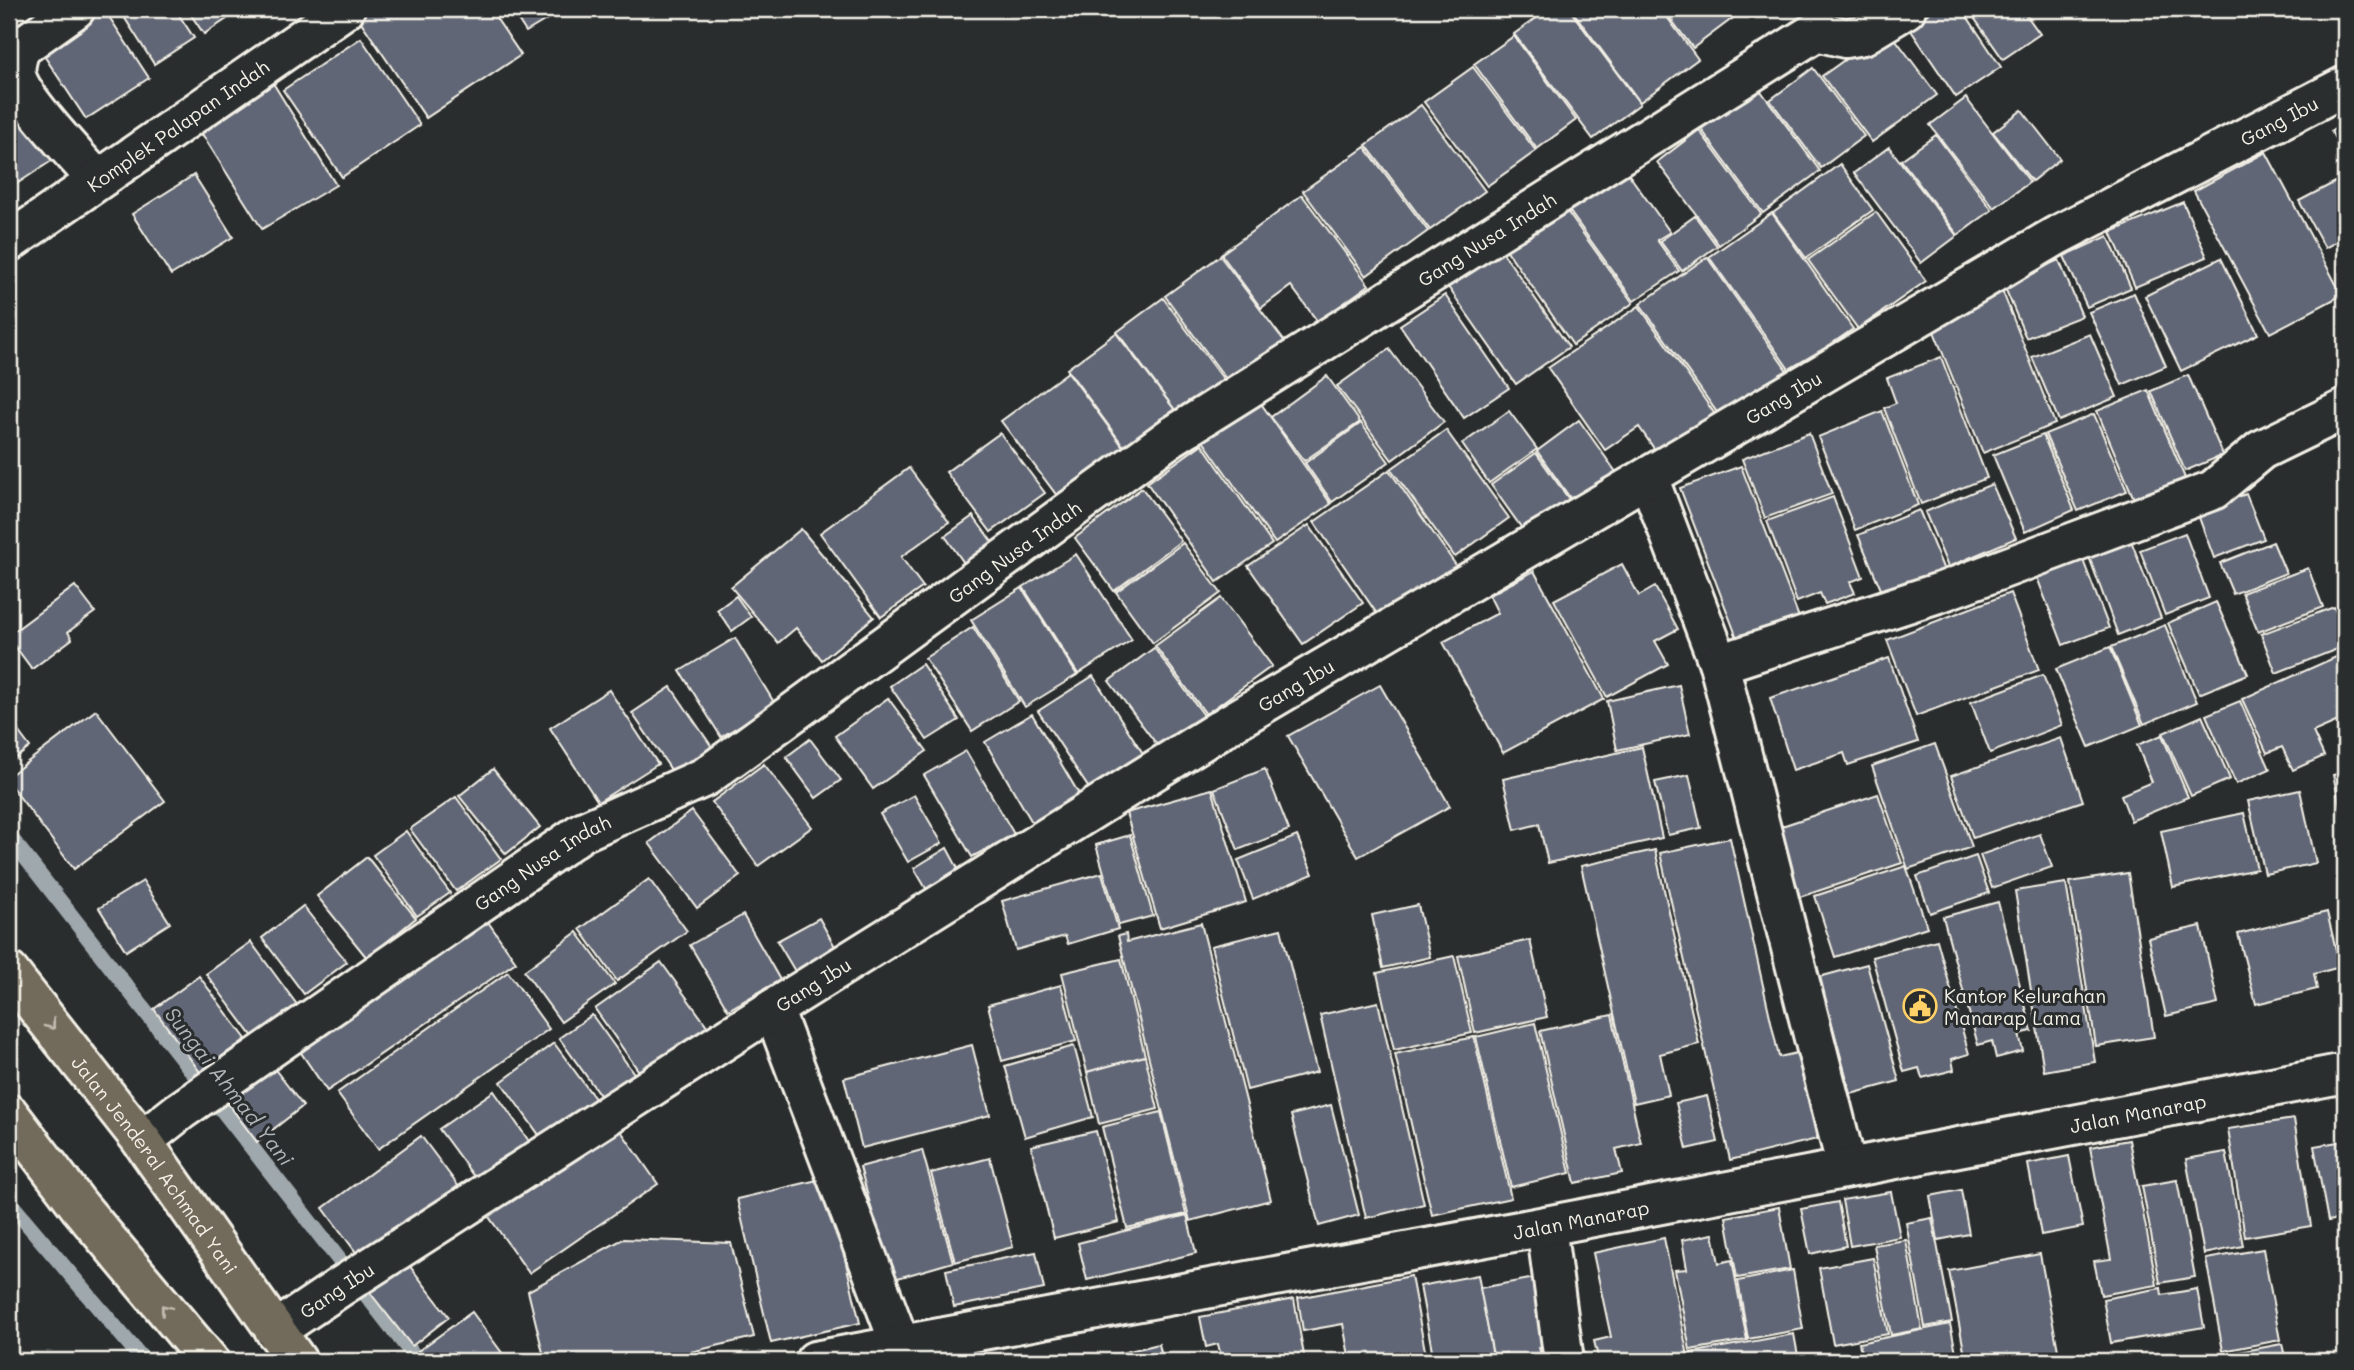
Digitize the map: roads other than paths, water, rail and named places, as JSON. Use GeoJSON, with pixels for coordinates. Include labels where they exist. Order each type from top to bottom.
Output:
{"type":"FeatureCollection","features":[{"type":"Feature","properties":{"kind":"highway","name":"Jalan Jenderal Achmad Yani"},"geometry":{"type":"LineString","coordinates":[[9,972],[142,1141],[286,1346]]}},
{"type":"Feature","properties":{"kind":"highway"},"geometry":{"type":"LineString","coordinates":[[9,1114],[79,1206],[209,1361]]}},
{"type":"Feature","properties":{"kind":"street"},"geometry":{"type":"LineString","coordinates":[[75,9],[20,48],[15,71],[19,85],[30,102],[97,180]]}},
{"type":"Feature","properties":{"kind":"street","name":"Komplek Palapan Indah"},"geometry":{"type":"LineString","coordinates":[[9,242],[345,9]]}},
{"type":"Feature","properties":{"kind":"street","name":"Gang Nusa Indah"},"geometry":{"type":"LineString","coordinates":[[142,1141],[180,1111],[582,832],[705,777],[1171,437],[1808,20],[1845,38],[1863,35],[1906,9]]}},
{"type":"Feature","properties":{"kind":"street","name":"Gang Ibu"},"geometry":{"type":"LineString","coordinates":[[286,1346],[340,1287],[773,1009],[1229,724],[2056,236],[2345,86]]}},
{"type":"Feature","properties":{"kind":"street"},"geometry":{"type":"LineString","coordinates":[[1719,664],[1941,592],[2213,490],[2261,450],[2345,409]]}},
{"type":"Feature","properties":{"kind":"street"},"geometry":{"type":"LineString","coordinates":[[1648,477],[1719,664],[1847,1168]]}},
{"type":"Feature","properties":{"kind":"street"},"geometry":{"type":"LineString","coordinates":[[773,1009],[900,1344]]}},
{"type":"Feature","properties":{"kind":"street","name":"Jalan Manarap"},"geometry":{"type":"LineString","coordinates":[[815,1361],[1546,1226],[2345,1073]]}},
{"type":"Feature","properties":{"kind":"street"},"geometry":{"type":"LineString","coordinates":[[1546,1226],[1564,1361]]}},
{"type":"Feature","properties":{"kind":"waterway","name":"Sungai Ahmad Yani"},"geometry":{"type":"LineString","coordinates":[[9,836],[418,1361]]}},
{"type":"Feature","properties":{"kind":"waterway","name":"Sungai Ahmad Yani"},"geometry":{"type":"LineString","coordinates":[[9,1202],[144,1361]]}},
{"type":"Feature","properties":{"kind":"place","name":"Kantor Kelurahan Manarap Lama"},"geometry":{"type":"Point","coordinates":[1920,1006]}}]}
